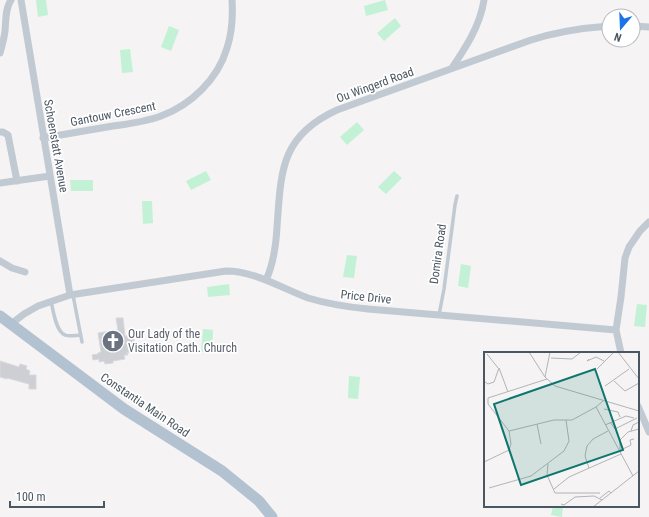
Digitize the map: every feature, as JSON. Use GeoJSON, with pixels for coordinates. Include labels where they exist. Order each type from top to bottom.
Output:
{"type":"FeatureCollection","features":[{"type":"Feature","properties":{"kind":"main road","name":"Constantia Main Road"},"geometry":{"type":"LineString","coordinates":[[0,316],[124,409],[222,471],[260,501],[272,517]]}},
{"type":"Feature","properties":{"kind":"street"},"geometry":{"type":"LineString","coordinates":[[0,53],[4,37],[7,9],[11,0]]}},
{"type":"Feature","properties":{"kind":"street","name":"Schoenstatt Avenue"},"geometry":{"type":"LineString","coordinates":[[21,0],[50,176],[72,295]]}},
{"type":"Feature","properties":{"kind":"street","name":"Gantouw Crescent"},"geometry":{"type":"LineString","coordinates":[[44,138],[151,119],[171,112],[190,100],[207,84],[224,58],[232,27],[232,0]]}},
{"type":"Feature","properties":{"kind":"street"},"geometry":{"type":"LineString","coordinates":[[452,68],[472,35],[484,0]]}},
{"type":"Feature","properties":{"kind":"street","name":"Ou Wingerd Road"},"geometry":{"type":"LineString","coordinates":[[266,280],[271,269],[274,254],[282,172],[292,146],[318,119],[337,110],[543,36],[578,29],[601,27]]}},
{"type":"Feature","properties":{"kind":"street"},"geometry":{"type":"LineString","coordinates":[[0,132],[8,135],[17,181]]}},
{"type":"Feature","properties":{"kind":"street"},"geometry":{"type":"LineString","coordinates":[[0,184],[50,176]]}},
{"type":"Feature","properties":{"kind":"street"},"geometry":{"type":"LineString","coordinates":[[621,352],[616,330],[624,265],[627,253],[640,231],[649,222]]}},
{"type":"Feature","properties":{"kind":"street"},"geometry":{"type":"LineString","coordinates":[[0,261],[12,268],[25,272]]}},
{"type":"Feature","properties":{"kind":"street","name":"Price Drive"},"geometry":{"type":"LineString","coordinates":[[11,324],[38,306],[72,295],[226,271],[238,272],[266,280],[306,297],[333,305],[616,330]]}},
{"type":"Feature","properties":{"kind":"street"},"geometry":{"type":"LineString","coordinates":[[639,408],[649,432]]}},
{"type":"Feature","properties":{"kind":"lane","name":"Domira Road"},"geometry":{"type":"LineString","coordinates":[[439,315],[444,289],[455,205],[458,196]]}},
{"type":"Feature","properties":{"kind":"lane"},"geometry":{"type":"LineString","coordinates":[[72,295],[82,342]]}},
{"type":"Feature","properties":{"kind":"lane"},"geometry":{"type":"LineString","coordinates":[[51,301],[53,313],[62,334],[66,336],[81,335]]}},
{"type":"Feature","properties":{"kind":"green space"},"geometry":{"type":"Polygon","coordinates":[[[36,0],[46,0],[48,15],[38,17],[36,0]]]}},
{"type":"Feature","properties":{"kind":"green space"},"geometry":{"type":"Polygon","coordinates":[[[385,0],[388,10],[366,16],[364,6],[385,0]]]}},
{"type":"Feature","properties":{"kind":"green space"},"geometry":{"type":"Polygon","coordinates":[[[395,18],[401,26],[384,41],[377,33],[395,18]]]}},
{"type":"Feature","properties":{"kind":"green space"},"geometry":{"type":"Polygon","coordinates":[[[169,26],[179,30],[171,51],[161,47],[169,26]]]}},
{"type":"Feature","properties":{"kind":"green space"},"geometry":{"type":"Polygon","coordinates":[[[130,49],[133,72],[122,73],[120,50],[130,49]]]}},
{"type":"Feature","properties":{"kind":"green space"},"geometry":{"type":"Polygon","coordinates":[[[357,122],[364,130],[347,145],[340,137],[357,122]]]}},
{"type":"Feature","properties":{"kind":"green space"},"geometry":{"type":"Polygon","coordinates":[[[206,171],[211,180],[191,190],[186,181],[206,171]]]}},
{"type":"Feature","properties":{"kind":"green space"},"geometry":{"type":"Polygon","coordinates":[[[394,171],[402,178],[386,194],[378,187],[394,171]]]}},
{"type":"Feature","properties":{"kind":"green space"},"geometry":{"type":"Polygon","coordinates":[[[70,180],[93,180],[93,191],[71,191],[70,180]]]}},
{"type":"Feature","properties":{"kind":"green space"},"geometry":{"type":"Polygon","coordinates":[[[142,201],[152,201],[153,223],[143,224],[142,201]]]}},
{"type":"Feature","properties":{"kind":"green space"},"geometry":{"type":"Polygon","coordinates":[[[347,255],[357,256],[354,278],[343,277],[347,255]]]}},
{"type":"Feature","properties":{"kind":"green space"},"geometry":{"type":"Polygon","coordinates":[[[461,264],[471,266],[468,288],[458,286],[461,264]]]}},
{"type":"Feature","properties":{"kind":"green space"},"geometry":{"type":"Polygon","coordinates":[[[229,284],[230,295],[208,297],[207,287],[229,284]]]}},
{"type":"Feature","properties":{"kind":"green space"},"geometry":{"type":"Polygon","coordinates":[[[637,304],[647,305],[645,327],[634,326],[637,304]]]}},
{"type":"Feature","properties":{"kind":"green space"},"geometry":{"type":"Polygon","coordinates":[[[203,329],[213,330],[212,352],[201,352],[203,329]]]}},
{"type":"Feature","properties":{"kind":"green space"},"geometry":{"type":"Polygon","coordinates":[[[349,376],[360,377],[358,399],[348,398],[349,376]]]}},
{"type":"Feature","properties":{"kind":"green space"},"geometry":{"type":"Polygon","coordinates":[[[553,507],[563,507],[562,517],[551,515],[553,507]]]}},
{"type":"Feature","properties":{"kind":"building","name":"Our Lady of the Visitation Cath. Church"},"geometry":{"type":"Polygon","coordinates":[[[116,318],[123,318],[125,336],[133,335],[136,350],[127,353],[128,355],[124,355],[125,359],[113,361],[113,363],[105,364],[104,361],[99,362],[99,359],[93,360],[92,355],[101,352],[98,333],[118,330],[116,318]]]}},
{"type":"Feature","properties":{"kind":"building"},"geometry":{"type":"Polygon","coordinates":[[[0,361],[19,367],[20,364],[27,366],[26,369],[30,371],[29,375],[36,375],[36,389],[29,389],[29,384],[0,377],[0,361]]]}},
{"type":"Feature","properties":{"kind":"place","name":"Our Lady of the Visitation Cath. Church"},"geometry":{"type":"Point","coordinates":[113,341]}}]}
